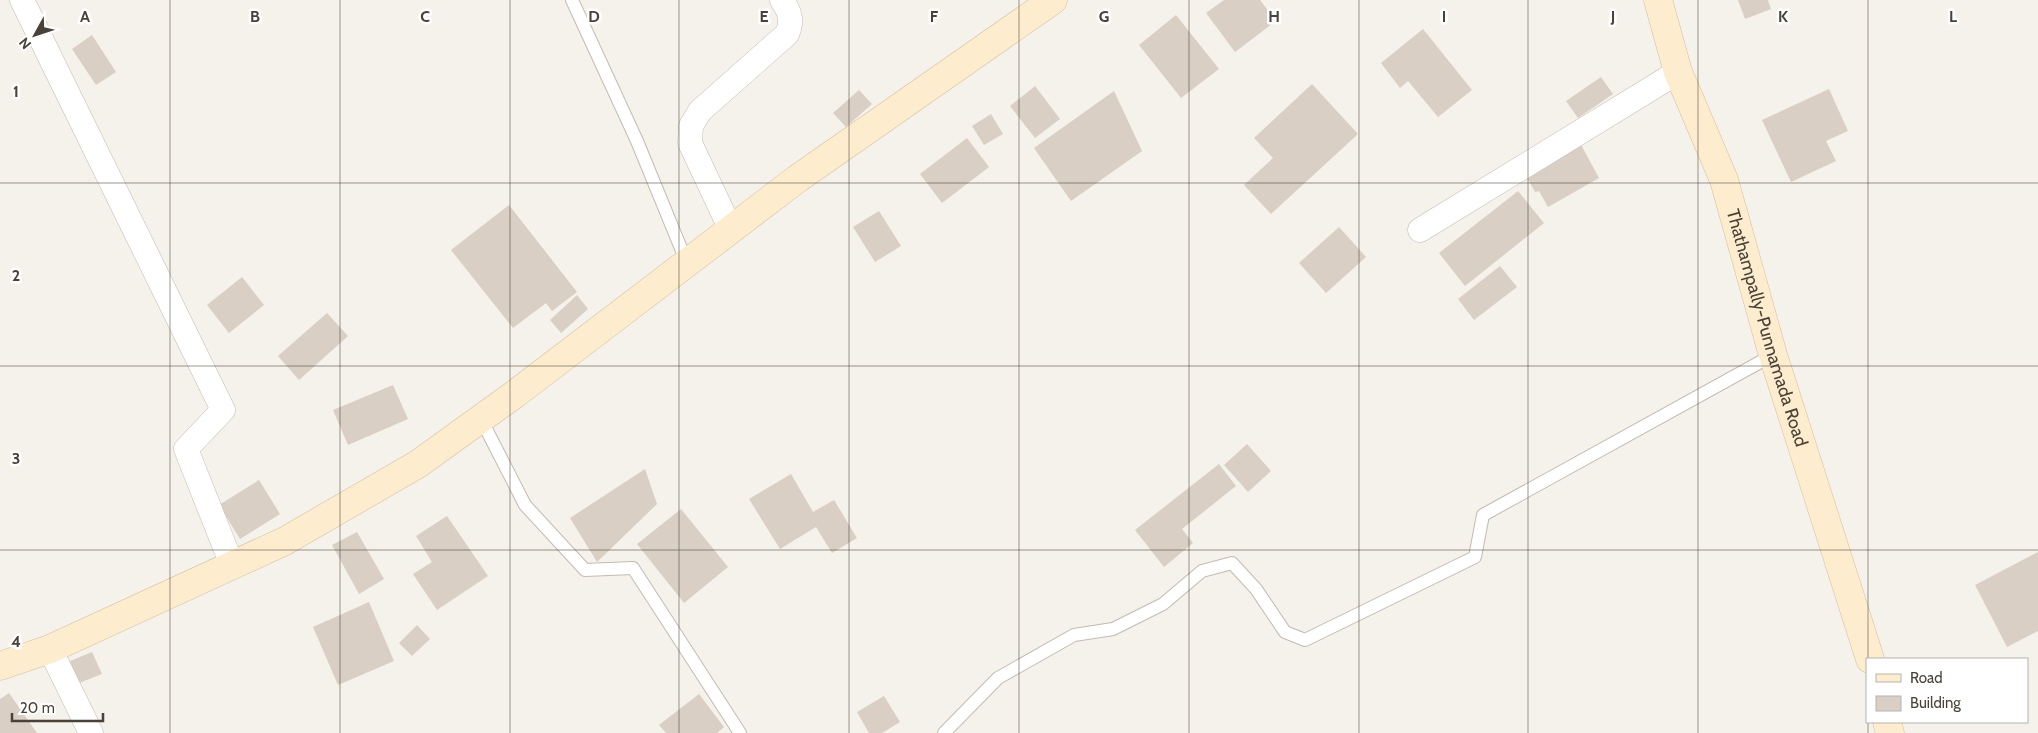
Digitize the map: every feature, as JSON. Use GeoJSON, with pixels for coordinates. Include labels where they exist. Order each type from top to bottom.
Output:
{"type":"FeatureCollection","features":[{"type":"Feature","properties":{"kind":"main road"},"geometry":{"type":"LineString","coordinates":[[0,666],[50,649],[285,541],[410,469],[481,419],[813,168],[1053,0]]}},
{"type":"Feature","properties":{"kind":"main road","name":"Thathampally-Punnamada Road"},"geometry":{"type":"LineString","coordinates":[[1658,0],[1678,72],[1724,180],[1773,355],[1870,658]]}},
{"type":"Feature","properties":{"kind":"street"},"geometry":{"type":"LineString","coordinates":[[22,0],[223,410],[186,449],[232,565]]}},
{"type":"Feature","properties":{"kind":"street"},"geometry":{"type":"LineString","coordinates":[[731,230],[690,143],[692,126],[700,111],[787,34],[791,25],[789,11],[782,0]]}},
{"type":"Feature","properties":{"kind":"street"},"geometry":{"type":"LineString","coordinates":[[1420,230],[1678,72]]}},
{"type":"Feature","properties":{"kind":"street"},"geometry":{"type":"LineString","coordinates":[[50,649],[91,733]]}},
{"type":"Feature","properties":{"kind":"lane"},"geometry":{"type":"LineString","coordinates":[[572,0],[637,141],[688,263]]}},
{"type":"Feature","properties":{"kind":"lane"},"geometry":{"type":"LineString","coordinates":[[944,733],[998,678],[1074,635],[1113,630],[1163,604],[1202,571],[1224,565],[1232,564],[1256,589],[1285,632],[1305,640],[1475,557],[1483,515],[1773,355]]}},
{"type":"Feature","properties":{"kind":"lane"},"geometry":{"type":"LineString","coordinates":[[481,419],[525,504],[585,570],[633,568],[740,733]]}},
{"type":"Feature","properties":{"kind":"building"},"geometry":{"type":"Polygon","coordinates":[[[1224,0],[1260,0],[1276,21],[1235,52],[1206,13],[1224,0]]]}},
{"type":"Feature","properties":{"kind":"building"},"geometry":{"type":"Polygon","coordinates":[[[1738,0],[1768,0],[1771,9],[1745,19],[1738,0]]]}},
{"type":"Feature","properties":{"kind":"building"},"geometry":{"type":"Polygon","coordinates":[[[1176,15],[1219,69],[1181,98],[1139,45],[1176,15]]]}},
{"type":"Feature","properties":{"kind":"building"},"geometry":{"type":"Polygon","coordinates":[[[1423,29],[1472,90],[1438,117],[1408,81],[1400,88],[1381,63],[1423,29]]]}},
{"type":"Feature","properties":{"kind":"building"},"geometry":{"type":"Polygon","coordinates":[[[92,35],[116,72],[96,85],[72,49],[92,35]]]}},
{"type":"Feature","properties":{"kind":"building"},"geometry":{"type":"Polygon","coordinates":[[[1601,77],[1613,94],[1578,118],[1566,101],[1601,77]]]}},
{"type":"Feature","properties":{"kind":"building"},"geometry":{"type":"Polygon","coordinates":[[[1312,84],[1358,134],[1271,214],[1244,185],[1273,158],[1254,138],[1312,84]]]}},
{"type":"Feature","properties":{"kind":"building"},"geometry":{"type":"Polygon","coordinates":[[[1035,86],[1060,119],[1035,138],[1010,106],[1035,86]]]}},
{"type":"Feature","properties":{"kind":"building"},"geometry":{"type":"Polygon","coordinates":[[[1829,89],[1848,131],[1826,141],[1836,161],[1791,182],[1762,120],[1829,89]]]}},
{"type":"Feature","properties":{"kind":"building"},"geometry":{"type":"Polygon","coordinates":[[[859,90],[872,104],[846,127],[833,113],[859,90]]]}},
{"type":"Feature","properties":{"kind":"building"},"geometry":{"type":"Polygon","coordinates":[[[1114,91],[1142,151],[1071,201],[1034,148],[1114,91]]]}},
{"type":"Feature","properties":{"kind":"building"},"geometry":{"type":"Polygon","coordinates":[[[991,114],[1003,134],[984,145],[972,126],[991,114]]]}},
{"type":"Feature","properties":{"kind":"building"},"geometry":{"type":"Polygon","coordinates":[[[967,138],[989,167],[942,203],[920,174],[967,138]]]}},
{"type":"Feature","properties":{"kind":"building"},"geometry":{"type":"Polygon","coordinates":[[[1579,141],[1599,178],[1548,207],[1539,191],[1535,192],[1524,172],[1579,141]]]}},
{"type":"Feature","properties":{"kind":"building"},"geometry":{"type":"Polygon","coordinates":[[[1518,191],[1544,223],[1465,286],[1439,253],[1518,191]]]}},
{"type":"Feature","properties":{"kind":"building"},"geometry":{"type":"Polygon","coordinates":[[[509,205],[577,292],[552,311],[546,303],[513,328],[451,250],[509,205]]]}},
{"type":"Feature","properties":{"kind":"building"},"geometry":{"type":"Polygon","coordinates":[[[879,211],[901,246],[875,262],[853,227],[879,211]]]}},
{"type":"Feature","properties":{"kind":"building"},"geometry":{"type":"Polygon","coordinates":[[[1339,227],[1366,257],[1326,293],[1299,263],[1339,227]]]}},
{"type":"Feature","properties":{"kind":"building"},"geometry":{"type":"Polygon","coordinates":[[[1500,266],[1517,287],[1474,320],[1458,299],[1500,266]]]}},
{"type":"Feature","properties":{"kind":"building"},"geometry":{"type":"Polygon","coordinates":[[[242,277],[264,305],[229,333],[207,305],[242,277]]]}},
{"type":"Feature","properties":{"kind":"building"},"geometry":{"type":"Polygon","coordinates":[[[577,295],[588,309],[561,333],[550,320],[577,295]]]}},
{"type":"Feature","properties":{"kind":"building"},"geometry":{"type":"Polygon","coordinates":[[[327,313],[348,336],[299,380],[278,356],[327,313]]]}},
{"type":"Feature","properties":{"kind":"building"},"geometry":{"type":"Polygon","coordinates":[[[393,385],[408,419],[348,445],[333,410],[393,385]]]}},
{"type":"Feature","properties":{"kind":"building"},"geometry":{"type":"Polygon","coordinates":[[[1247,444],[1271,471],[1248,492],[1224,465],[1247,444]]]}},
{"type":"Feature","properties":{"kind":"building"},"geometry":{"type":"Polygon","coordinates":[[[1219,464],[1236,486],[1182,529],[1193,543],[1164,567],[1135,530],[1219,464]]]}},
{"type":"Feature","properties":{"kind":"building"},"geometry":{"type":"Polygon","coordinates":[[[645,469],[657,504],[597,562],[570,518],[645,469]]]}},
{"type":"Feature","properties":{"kind":"building"},"geometry":{"type":"Polygon","coordinates":[[[791,474],[813,512],[834,500],[857,538],[832,553],[816,527],[780,549],[749,499],[791,474]]]}},
{"type":"Feature","properties":{"kind":"building"},"geometry":{"type":"Polygon","coordinates":[[[259,480],[280,514],[240,539],[219,505],[259,480]]]}},
{"type":"Feature","properties":{"kind":"building"},"geometry":{"type":"Polygon","coordinates":[[[681,509],[728,567],[684,603],[637,544],[681,509]]]}},
{"type":"Feature","properties":{"kind":"building"},"geometry":{"type":"Polygon","coordinates":[[[447,516],[488,576],[437,610],[413,574],[432,562],[416,536],[447,516]]]}},
{"type":"Feature","properties":{"kind":"building"},"geometry":{"type":"Polygon","coordinates":[[[357,532],[384,579],[359,594],[332,545],[357,532]]]}},
{"type":"Feature","properties":{"kind":"building"},"geometry":{"type":"Polygon","coordinates":[[[2038,552],[2038,631],[2007,647],[1975,585],[2038,552]]]}},
{"type":"Feature","properties":{"kind":"building"},"geometry":{"type":"Polygon","coordinates":[[[369,602],[394,661],[338,685],[313,627],[369,602]]]}},
{"type":"Feature","properties":{"kind":"building"},"geometry":{"type":"Polygon","coordinates":[[[417,625],[430,639],[412,656],[399,643],[417,625]]]}},
{"type":"Feature","properties":{"kind":"building"},"geometry":{"type":"Polygon","coordinates":[[[92,652],[102,674],[79,683],[70,661],[92,652]]]}},
{"type":"Feature","properties":{"kind":"building"},"geometry":{"type":"Polygon","coordinates":[[[9,693],[37,733],[0,733],[0,699],[9,693]]]}},
{"type":"Feature","properties":{"kind":"building"},"geometry":{"type":"Polygon","coordinates":[[[699,694],[724,727],[717,733],[666,733],[659,725],[699,694]]]}},
{"type":"Feature","properties":{"kind":"building"},"geometry":{"type":"Polygon","coordinates":[[[884,696],[900,722],[882,733],[869,733],[857,712],[884,696]]]}}]}
